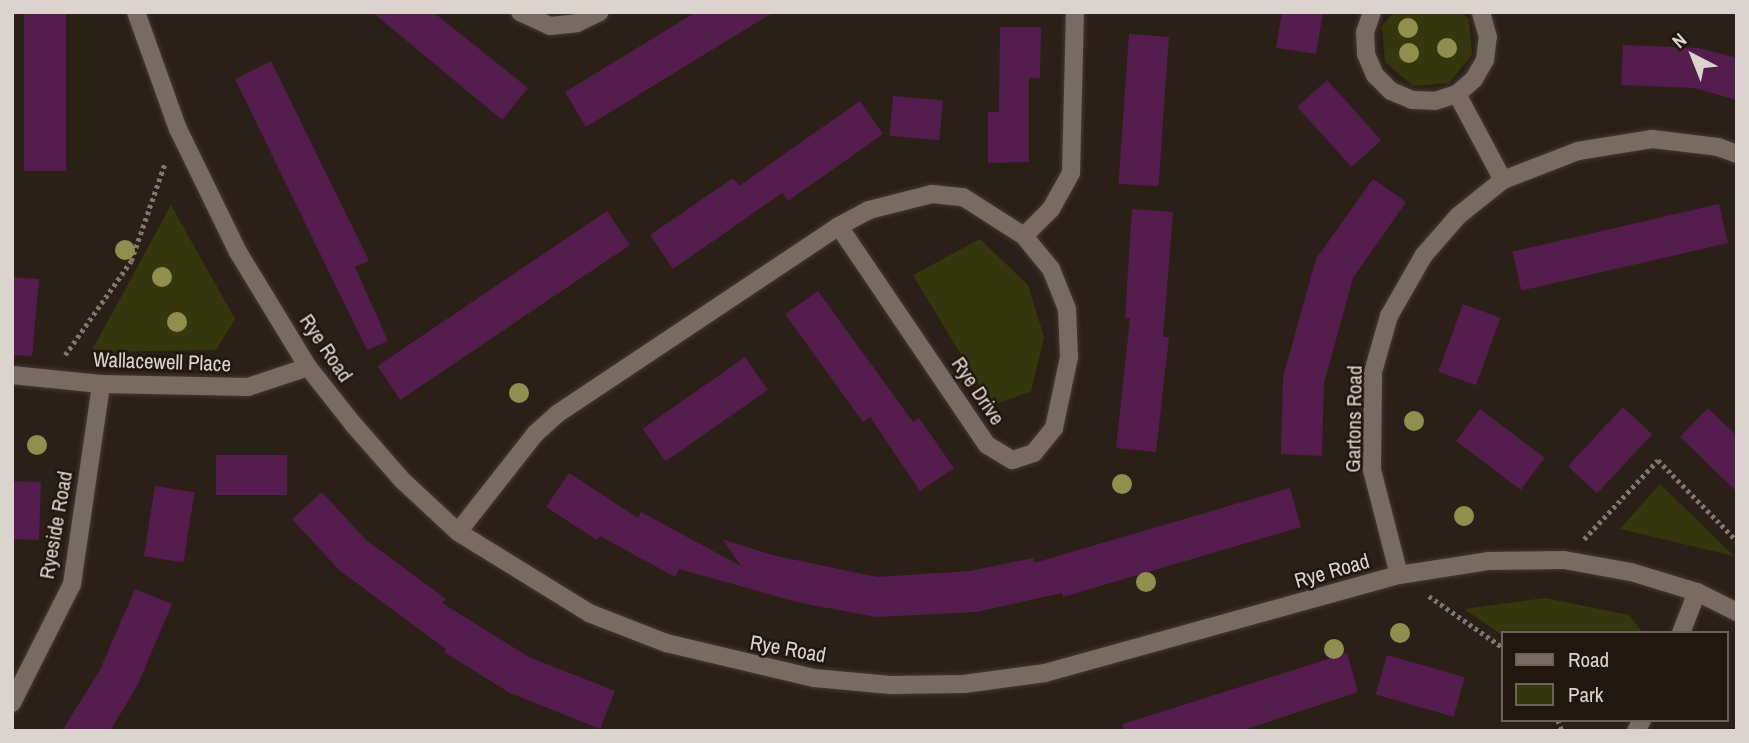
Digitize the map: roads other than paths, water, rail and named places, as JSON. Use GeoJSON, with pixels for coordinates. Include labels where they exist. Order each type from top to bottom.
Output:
{"type":"FeatureCollection","features":[{"type":"Feature","properties":{"kind":"street","name":"Rye Road"},"geometry":{"type":"LineString","coordinates":[[136,12],[177,129],[238,252],[308,367],[402,480],[458,532],[589,613],[666,643],[814,678],[891,685],[964,684],[1045,673],[1399,575],[1488,561],[1564,560],[1631,572],[1697,592],[1737,612]]}},
{"type":"Feature","properties":{"kind":"street"},"geometry":{"type":"LineString","coordinates":[[520,12],[550,26],[577,23],[600,12]]}},
{"type":"Feature","properties":{"kind":"street"},"geometry":{"type":"LineString","coordinates":[[1024,236],[1051,209],[1071,173],[1074,12]]}},
{"type":"Feature","properties":{"kind":"street"},"geometry":{"type":"LineString","coordinates":[[1372,12],[1365,32],[1366,54],[1376,75],[1391,91],[1412,100],[1435,101],[1457,94],[1474,79],[1485,60],[1489,37],[1481,12]]}},
{"type":"Feature","properties":{"kind":"street"},"geometry":{"type":"LineString","coordinates":[[1457,94],[1503,180]]}},
{"type":"Feature","properties":{"kind":"street","name":"Gartons Road"},"geometry":{"type":"LineString","coordinates":[[1399,575],[1371,470],[1373,372],[1390,316],[1424,255],[1458,216],[1503,180],[1578,151],[1652,139],[1718,147],[1737,154]]}},
{"type":"Feature","properties":{"kind":"street","name":"Rye Drive"},"geometry":{"type":"LineString","coordinates":[[458,532],[535,434],[557,414],[839,226],[869,210],[932,194],[963,197],[1024,236],[1051,269],[1067,309],[1069,357],[1055,428],[1034,453],[1012,460],[987,445],[839,226]]}},
{"type":"Feature","properties":{"kind":"street","name":"Wallacewell Place"},"geometry":{"type":"LineString","coordinates":[[12,375],[101,384],[248,387],[308,367]]}},
{"type":"Feature","properties":{"kind":"street","name":"Ryeside Road"},"geometry":{"type":"LineString","coordinates":[[12,703],[72,584],[101,384]]}},
{"type":"Feature","properties":{"kind":"street"},"geometry":{"type":"LineString","coordinates":[[1682,631],[1697,592]]}}]}
